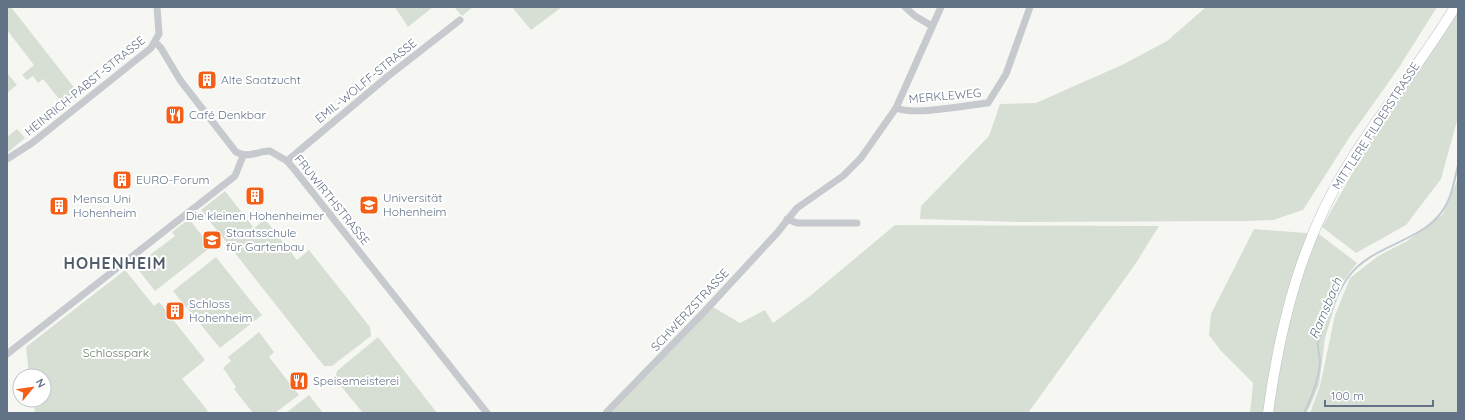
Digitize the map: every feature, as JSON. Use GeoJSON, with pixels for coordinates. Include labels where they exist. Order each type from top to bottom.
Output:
{"type":"FeatureCollection","features":[{"type":"Feature","properties":{"kind":"main road","name":"MITTLERE FILDERSTRASSE"},"geometry":{"type":"LineString","coordinates":[[1268,413],[1277,351],[1285,315],[1295,281],[1315,229],[1348,164],[1455,7]]}},
{"type":"Feature","properties":{"kind":"street"},"geometry":{"type":"LineString","coordinates":[[7,354],[235,176],[243,156],[236,152],[190,94],[161,48],[156,43],[159,34],[157,7]]}},
{"type":"Feature","properties":{"kind":"street"},"geometry":{"type":"LineString","coordinates":[[905,7],[915,16],[932,26]]}},
{"type":"Feature","properties":{"kind":"street","name":"SCHWERZSTRASSE"},"geometry":{"type":"LineString","coordinates":[[606,413],[703,314],[777,233],[797,208],[843,176],[861,158],[896,108],[941,7]]}},
{"type":"Feature","properties":{"kind":"street","name":"MERKLEWEG"},"geometry":{"type":"LineString","coordinates":[[896,108],[902,110],[920,111],[988,103],[1006,74],[1030,7]]}},
{"type":"Feature","properties":{"kind":"street","name":"EMIL-WOLFF-STRASSE"},"geometry":{"type":"LineString","coordinates":[[287,161],[387,77],[460,20]]}},
{"type":"Feature","properties":{"kind":"street","name":"HEINRICH-PABST-STRASSE"},"geometry":{"type":"LineString","coordinates":[[7,159],[32,143],[126,70],[156,43]]}},
{"type":"Feature","properties":{"kind":"street","name":"FRUWIRTHSTRASSE"},"geometry":{"type":"LineString","coordinates":[[243,156],[255,155],[270,151],[287,161],[487,413]]}},
{"type":"Feature","properties":{"kind":"street"},"geometry":{"type":"LineString","coordinates":[[787,219],[797,223],[857,223]]}},
{"type":"Feature","properties":{"kind":"green space"},"geometry":{"type":"Polygon","coordinates":[[[7,7],[11,7],[79,94],[64,105],[43,79],[38,83],[33,76],[27,80],[22,75],[34,65],[7,30],[7,7]]]}},
{"type":"Feature","properties":{"kind":"green space"},"geometry":{"type":"Polygon","coordinates":[[[395,7],[433,7],[408,27],[395,7]]]}},
{"type":"Feature","properties":{"kind":"green space"},"geometry":{"type":"Polygon","coordinates":[[[454,7],[473,7],[462,16],[454,7]]]}},
{"type":"Feature","properties":{"kind":"green space"},"geometry":{"type":"Polygon","coordinates":[[[512,7],[562,7],[531,30],[512,7]]]}},
{"type":"Feature","properties":{"kind":"green space"},"geometry":{"type":"Polygon","coordinates":[[[1206,7],[1437,7],[1398,69],[1349,138],[1303,210],[1273,220],[1246,221],[1020,222],[920,219],[921,206],[989,136],[1000,104],[1036,103],[1124,64],[1167,41],[1206,7]]]}},
{"type":"Feature","properties":{"kind":"green space"},"geometry":{"type":"Polygon","coordinates":[[[1458,9],[1458,117],[1441,179],[1406,225],[1356,253],[1322,227],[1372,138],[1458,9]]]}},
{"type":"Feature","properties":{"kind":"green space"},"geometry":{"type":"Polygon","coordinates":[[[7,73],[17,85],[7,93],[7,73]]]}},
{"type":"Feature","properties":{"kind":"green space"},"geometry":{"type":"Polygon","coordinates":[[[17,129],[25,138],[7,153],[7,137],[17,129]]]}},
{"type":"Feature","properties":{"kind":"green space"},"geometry":{"type":"Polygon","coordinates":[[[1458,178],[1458,413],[1310,413],[1320,386],[1335,315],[1350,278],[1378,256],[1407,241],[1443,214],[1458,178]]]}},
{"type":"Feature","properties":{"kind":"green space"},"geometry":{"type":"Polygon","coordinates":[[[225,191],[254,228],[265,219],[297,260],[309,250],[370,327],[371,336],[332,366],[324,366],[201,210],[225,191]]]}},
{"type":"Feature","properties":{"kind":"green space"},"geometry":{"type":"Polygon","coordinates":[[[189,219],[211,247],[155,291],[133,263],[139,258],[142,261],[175,236],[172,232],[189,219]]]}},
{"type":"Feature","properties":{"kind":"green space"},"geometry":{"type":"Polygon","coordinates":[[[895,225],[1159,226],[1134,266],[1028,413],[611,413],[713,307],[740,323],[765,310],[773,323],[810,296],[895,225]]]}},
{"type":"Feature","properties":{"kind":"green space"},"geometry":{"type":"Polygon","coordinates":[[[1254,229],[1319,234],[1357,263],[1342,283],[1325,338],[1319,385],[1307,413],[1250,413],[1253,383],[1221,351],[1209,335],[1211,314],[1254,229]]]}},
{"type":"Feature","properties":{"kind":"green space"},"geometry":{"type":"Polygon","coordinates":[[[216,257],[262,315],[220,348],[173,291],[216,257]]]}},
{"type":"Feature","properties":{"kind":"green space","name":"Schlosspark"},"geometry":{"type":"Polygon","coordinates":[[[125,270],[154,306],[159,302],[205,360],[182,379],[208,411],[205,413],[35,413],[34,408],[52,408],[52,368],[28,368],[26,347],[125,270]]]}},
{"type":"Feature","properties":{"kind":"green space"},"geometry":{"type":"Polygon","coordinates":[[[259,332],[274,352],[269,357],[299,395],[275,413],[253,413],[234,389],[236,387],[223,368],[231,361],[228,357],[259,332]]]}},
{"type":"Feature","properties":{"kind":"green space"},"geometry":{"type":"Polygon","coordinates":[[[378,337],[437,413],[363,413],[335,379],[337,371],[378,337]]]}},
{"type":"Feature","properties":{"kind":"green space"},"geometry":{"type":"Polygon","coordinates":[[[309,395],[323,413],[286,413],[309,395]]]}},
{"type":"Feature","properties":{"kind":"waterway","name":"Ramsbach"},"geometry":{"type":"LineString","coordinates":[[1304,413],[1317,381],[1320,361],[1318,345],[1320,337],[1331,309],[1345,281],[1360,265],[1372,256],[1415,234],[1428,226],[1439,216],[1451,194],[1458,165]]}},
{"type":"Feature","properties":{"kind":"place","name":"Alte Saatzucht"},"geometry":{"type":"Point","coordinates":[207,80]}},
{"type":"Feature","properties":{"kind":"place","name":"Café Denkbar"},"geometry":{"type":"Point","coordinates":[175,115]}},
{"type":"Feature","properties":{"kind":"place","name":"EURO-Forum"},"geometry":{"type":"Point","coordinates":[122,180]}},
{"type":"Feature","properties":{"kind":"place","name":"Die kleinen Hohenheimer"},"geometry":{"type":"Point","coordinates":[255,196]}},
{"type":"Feature","properties":{"kind":"place","name":"Universität Hohenheim"},"geometry":{"type":"Point","coordinates":[369,205]}},
{"type":"Feature","properties":{"kind":"place","name":"Mensa Uni Hohenheim"},"geometry":{"type":"Point","coordinates":[59,206]}},
{"type":"Feature","properties":{"kind":"place","name":"Staatsschule für Gartenbau"},"geometry":{"type":"Point","coordinates":[212,240]}},
{"type":"Feature","properties":{"kind":"place","name":"Schloss Hohenheim"},"geometry":{"type":"Point","coordinates":[175,311]}},
{"type":"Feature","properties":{"kind":"place","name":"Speisemeisterei"},"geometry":{"type":"Point","coordinates":[299,381]}},
{"type":"Feature","properties":{"kind":"district","name":"HOHENHEIM"},"geometry":{"type":"Point","coordinates":[115,263]}}]}
